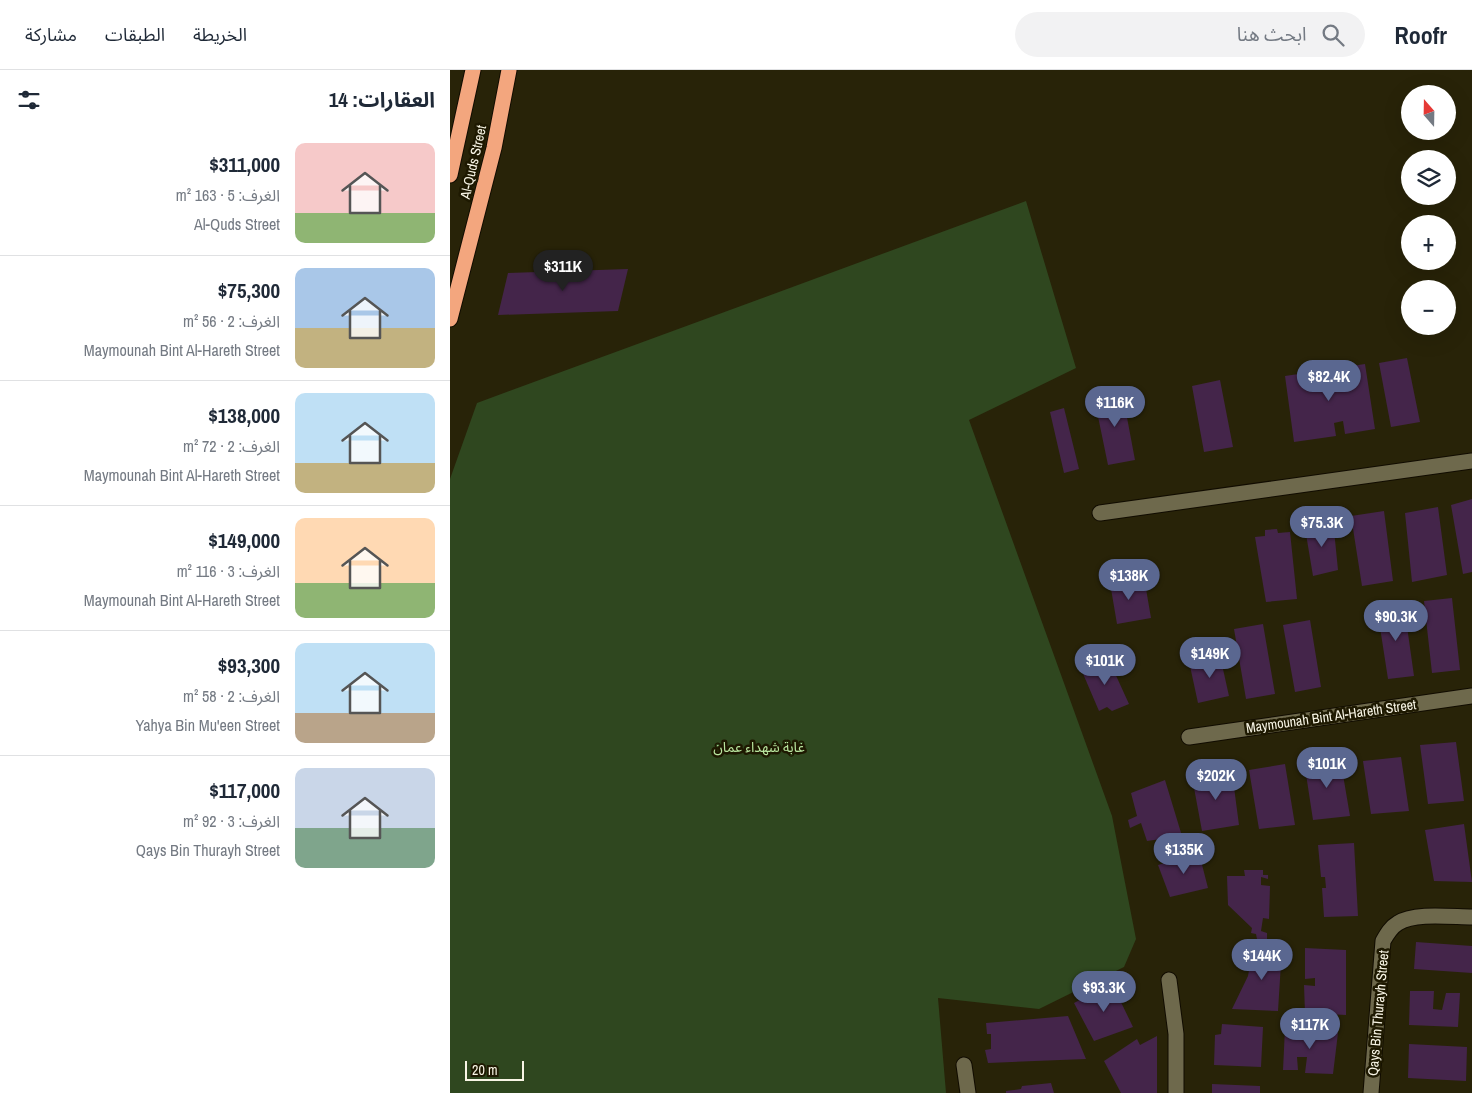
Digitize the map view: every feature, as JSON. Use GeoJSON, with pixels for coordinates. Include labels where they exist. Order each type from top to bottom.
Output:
{"type":"FeatureCollection","features":[{"type":"Feature","properties":{"kind":"highway","name":"Al-Quds Street"},"geometry":{"type":"LineString","coordinates":[[450,175],[473,70]]}},
{"type":"Feature","properties":{"kind":"highway","name":"Al-Quds Street"},"geometry":{"type":"LineString","coordinates":[[450,319],[494,148],[509,70]]}},
{"type":"Feature","properties":{"kind":"street"},"geometry":{"type":"LineString","coordinates":[[1100,513],[1472,461]]}},
{"type":"Feature","properties":{"kind":"street","name":"Maymounah Bint Al-Hareth Street"},"geometry":{"type":"LineString","coordinates":[[1190,737],[1472,696]]}},
{"type":"Feature","properties":{"kind":"street","name":"Qays Bin Thurayh Street"},"geometry":{"type":"LineString","coordinates":[[1371,1093],[1384,941],[1389,931],[1398,922],[1409,918],[1472,917]]}},
{"type":"Feature","properties":{"kind":"street"},"geometry":{"type":"LineString","coordinates":[[1168,980],[1176,1034],[1176,1093]]}},
{"type":"Feature","properties":{"kind":"street"},"geometry":{"type":"LineString","coordinates":[[964,1065],[968,1093]]}},
{"type":"Feature","properties":{"kind":"green space","name":"غابة شهداء عمان"},"geometry":{"type":"Polygon","coordinates":[[[1026,201],[1076,368],[969,420],[1112,816],[1136,939],[1124,967],[1039,1009],[938,998],[946,1093],[450,1093],[450,479],[477,403],[1026,201]]]}},
{"type":"Feature","properties":{"kind":"building"},"geometry":{"type":"Polygon","coordinates":[[[628,269],[618,311],[498,315],[508,273],[628,269]]]}},
{"type":"Feature","properties":{"kind":"building"},"geometry":{"type":"Polygon","coordinates":[[[1407,358],[1420,422],[1391,427],[1379,363],[1407,358]]]}},
{"type":"Feature","properties":{"kind":"building"},"geometry":{"type":"Polygon","coordinates":[[[1365,364],[1375,429],[1345,434],[1343,421],[1334,423],[1336,436],[1294,442],[1285,376],[1365,364]]]}},
{"type":"Feature","properties":{"kind":"building"},"geometry":{"type":"Polygon","coordinates":[[[1220,380],[1233,447],[1204,452],[1192,386],[1220,380]]]}},
{"type":"Feature","properties":{"kind":"building"},"geometry":{"type":"Polygon","coordinates":[[[1122,391],[1135,460],[1108,465],[1094,397],[1122,391]]]}},
{"type":"Feature","properties":{"kind":"building"},"geometry":{"type":"Polygon","coordinates":[[[1064,408],[1079,469],[1064,473],[1050,412],[1064,408]]]}},
{"type":"Feature","properties":{"kind":"building"},"geometry":{"type":"Polygon","coordinates":[[[1472,499],[1472,572],[1463,574],[1451,505],[1472,499]]]}},
{"type":"Feature","properties":{"kind":"building"},"geometry":{"type":"Polygon","coordinates":[[[1438,507],[1447,575],[1412,582],[1405,513],[1438,507]]]}},
{"type":"Feature","properties":{"kind":"building"},"geometry":{"type":"Polygon","coordinates":[[[1384,511],[1393,581],[1362,586],[1351,516],[1384,511]]]}},
{"type":"Feature","properties":{"kind":"building"},"geometry":{"type":"Polygon","coordinates":[[[1333,520],[1338,570],[1313,576],[1305,528],[1333,520]]]}},
{"type":"Feature","properties":{"kind":"building"},"geometry":{"type":"Polygon","coordinates":[[[1277,529],[1278,533],[1290,532],[1297,599],[1266,602],[1255,537],[1265,536],[1265,530],[1277,529]]]}},
{"type":"Feature","properties":{"kind":"building"},"geometry":{"type":"Polygon","coordinates":[[[1122,575],[1124,587],[1145,583],[1151,618],[1117,624],[1109,577],[1122,575]]]}},
{"type":"Feature","properties":{"kind":"building"},"geometry":{"type":"Polygon","coordinates":[[[1452,598],[1460,670],[1432,673],[1424,601],[1452,598]]]}},
{"type":"Feature","properties":{"kind":"building"},"geometry":{"type":"Polygon","coordinates":[[[1404,605],[1414,676],[1388,679],[1377,608],[1404,605]]]}},
{"type":"Feature","properties":{"kind":"building"},"geometry":{"type":"Polygon","coordinates":[[[1310,620],[1321,687],[1295,692],[1283,625],[1310,620]]]}},
{"type":"Feature","properties":{"kind":"building"},"geometry":{"type":"Polygon","coordinates":[[[1263,624],[1275,694],[1246,699],[1234,629],[1263,624]]]}},
{"type":"Feature","properties":{"kind":"building"},"geometry":{"type":"Polygon","coordinates":[[[1219,651],[1229,696],[1198,703],[1190,666],[1205,663],[1203,655],[1219,651]]]}},
{"type":"Feature","properties":{"kind":"building"},"geometry":{"type":"Polygon","coordinates":[[[1108,658],[1129,704],[1112,711],[1107,707],[1099,711],[1081,669],[1108,658]]]}},
{"type":"Feature","properties":{"kind":"building"},"geometry":{"type":"Polygon","coordinates":[[[1456,742],[1464,801],[1428,804],[1420,745],[1456,742]]]}},
{"type":"Feature","properties":{"kind":"building"},"geometry":{"type":"Polygon","coordinates":[[[1340,757],[1350,816],[1313,820],[1304,761],[1340,757]]]}},
{"type":"Feature","properties":{"kind":"building"},"geometry":{"type":"Polygon","coordinates":[[[1401,757],[1409,811],[1371,814],[1363,761],[1401,757]]]}},
{"type":"Feature","properties":{"kind":"building"},"geometry":{"type":"Polygon","coordinates":[[[1285,764],[1295,825],[1259,829],[1249,770],[1285,764]]]}},
{"type":"Feature","properties":{"kind":"building"},"geometry":{"type":"Polygon","coordinates":[[[1232,772],[1239,825],[1202,831],[1192,777],[1232,772]]]}},
{"type":"Feature","properties":{"kind":"building"},"geometry":{"type":"Polygon","coordinates":[[[1165,780],[1182,836],[1147,841],[1141,823],[1130,828],[1128,820],[1137,816],[1131,793],[1165,780]]]}},
{"type":"Feature","properties":{"kind":"building"},"geometry":{"type":"Polygon","coordinates":[[[1464,824],[1472,882],[1434,881],[1425,830],[1464,824]]]}},
{"type":"Feature","properties":{"kind":"building"},"geometry":{"type":"Polygon","coordinates":[[[1354,843],[1358,916],[1324,917],[1322,888],[1326,888],[1325,877],[1321,877],[1318,845],[1354,843]]]}},
{"type":"Feature","properties":{"kind":"building"},"geometry":{"type":"Polygon","coordinates":[[[1199,853],[1208,888],[1170,897],[1158,865],[1199,853]]]}},
{"type":"Feature","properties":{"kind":"building"},"geometry":{"type":"Polygon","coordinates":[[[1244,870],[1263,870],[1263,875],[1268,875],[1268,879],[1261,877],[1261,885],[1270,886],[1269,919],[1263,918],[1261,931],[1267,933],[1267,939],[1257,939],[1256,934],[1251,933],[1252,928],[1228,905],[1227,876],[1245,876],[1244,870]]]}},
{"type":"Feature","properties":{"kind":"building"},"geometry":{"type":"Polygon","coordinates":[[[1416,942],[1472,946],[1472,973],[1414,969],[1416,942]]]}},
{"type":"Feature","properties":{"kind":"building"},"geometry":{"type":"Polygon","coordinates":[[[1253,947],[1282,947],[1278,1011],[1232,1009],[1248,976],[1253,947]]]}},
{"type":"Feature","properties":{"kind":"building"},"geometry":{"type":"Polygon","coordinates":[[[1305,948],[1346,950],[1346,1015],[1305,1013],[1304,985],[1315,986],[1315,978],[1305,979],[1305,948]]]}},
{"type":"Feature","properties":{"kind":"building"},"geometry":{"type":"Polygon","coordinates":[[[1116,978],[1122,990],[1117,994],[1133,1027],[1094,1041],[1074,1003],[1091,994],[1093,1000],[1107,993],[1103,986],[1116,978]]]}},
{"type":"Feature","properties":{"kind":"building"},"geometry":{"type":"Polygon","coordinates":[[[1410,991],[1434,991],[1433,1009],[1442,1010],[1446,993],[1460,993],[1458,1027],[1409,1025],[1410,991]]]}},
{"type":"Feature","properties":{"kind":"building"},"geometry":{"type":"Polygon","coordinates":[[[1068,1016],[1086,1059],[988,1063],[985,1050],[991,1049],[991,1034],[987,1034],[986,1023],[1068,1016]]]}},
{"type":"Feature","properties":{"kind":"building"},"geometry":{"type":"Polygon","coordinates":[[[1222,1024],[1263,1027],[1261,1067],[1214,1065],[1215,1035],[1221,1034],[1222,1024]]]}},
{"type":"Feature","properties":{"kind":"building"},"geometry":{"type":"Polygon","coordinates":[[[1285,1028],[1338,1033],[1333,1074],[1305,1073],[1307,1057],[1297,1057],[1298,1070],[1283,1070],[1285,1028]]]}},
{"type":"Feature","properties":{"kind":"building"},"geometry":{"type":"Polygon","coordinates":[[[1157,1036],[1157,1093],[1121,1093],[1104,1061],[1137,1039],[1140,1045],[1157,1036]]]}},
{"type":"Feature","properties":{"kind":"building"},"geometry":{"type":"Polygon","coordinates":[[[1409,1044],[1467,1047],[1466,1081],[1408,1078],[1409,1044]]]}},
{"type":"Feature","properties":{"kind":"building"},"geometry":{"type":"Polygon","coordinates":[[[1051,1083],[1054,1093],[1006,1093],[1006,1091],[1021,1089],[1022,1086],[1051,1083]]]}},
{"type":"Feature","properties":{"kind":"building"},"geometry":{"type":"Polygon","coordinates":[[[1212,1084],[1260,1086],[1260,1093],[1212,1093],[1212,1084]]]}}]}
